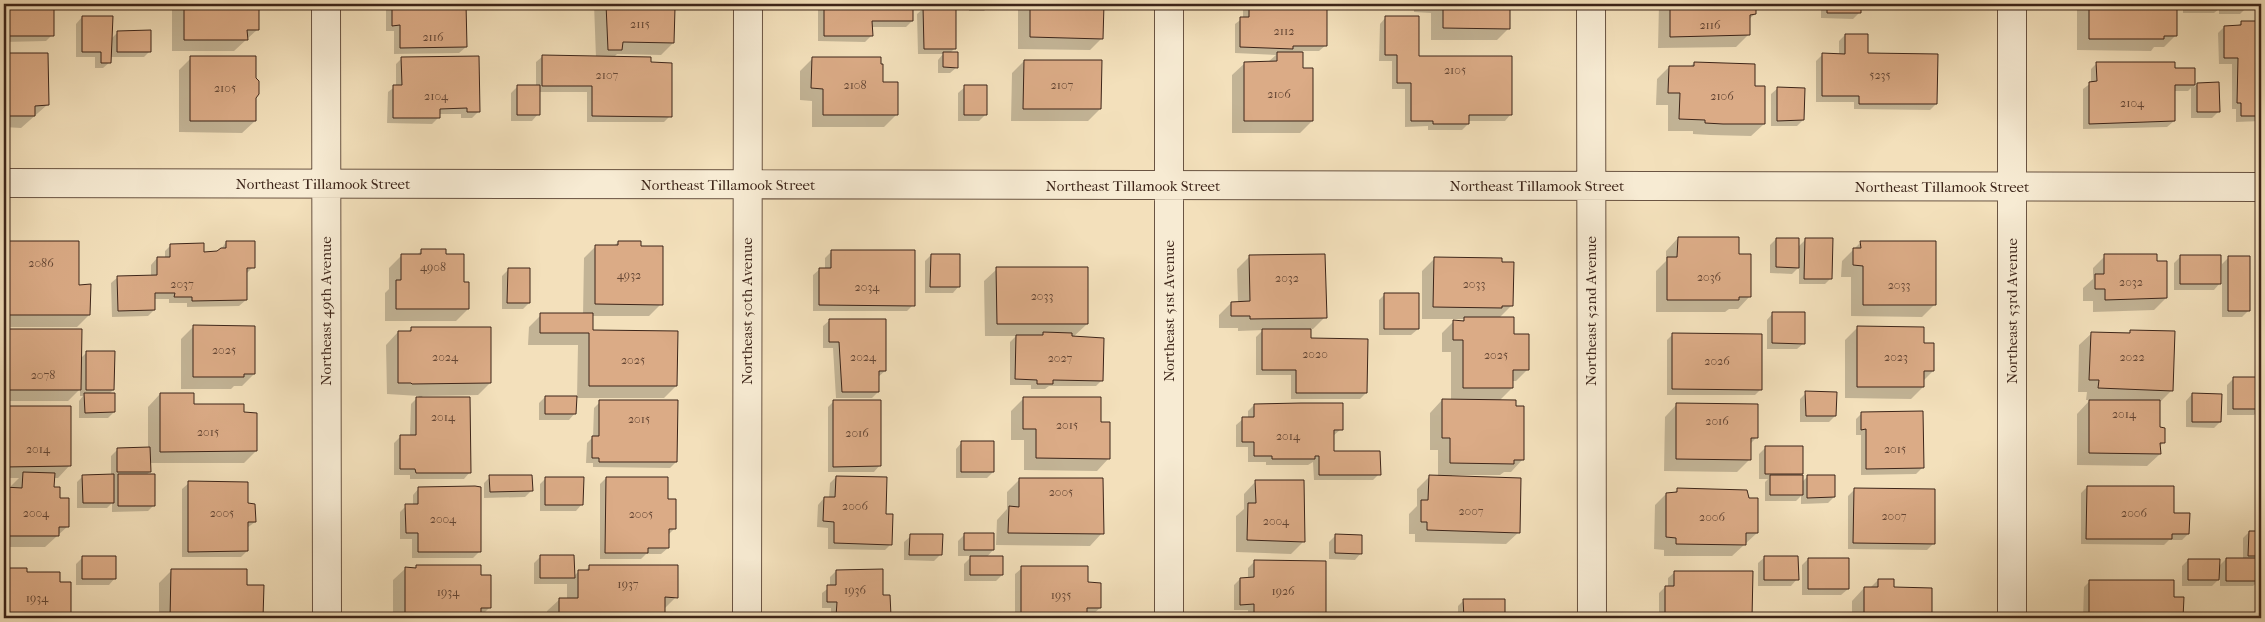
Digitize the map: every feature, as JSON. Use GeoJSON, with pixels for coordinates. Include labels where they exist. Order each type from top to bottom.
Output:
{"type":"FeatureCollection","features":[{"type":"Feature","properties":{"kind":"street","name":"Northeast 49th Avenue"},"geometry":{"type":"LineString","coordinates":[[326,4],[327,618]]}},
{"type":"Feature","properties":{"kind":"street","name":"Northeast 50th Avenue"},"geometry":{"type":"LineString","coordinates":[[747,618],[748,4]]}},
{"type":"Feature","properties":{"kind":"street","name":"Northeast 51st Avenue"},"geometry":{"type":"LineString","coordinates":[[1169,4],[1169,618]]}},
{"type":"Feature","properties":{"kind":"street","name":"Northeast 52nd Avenue"},"geometry":{"type":"LineString","coordinates":[[1591,4],[1592,618]]}},
{"type":"Feature","properties":{"kind":"street","name":"Northeast 53rd Avenue"},"geometry":{"type":"LineString","coordinates":[[2012,4],[2012,618]]}},
{"type":"Feature","properties":{"kind":"street","name":"Northeast Tillamook Street"},"geometry":{"type":"LineString","coordinates":[[4,183],[2261,187]]}},
{"type":"Feature","properties":{"kind":"building"},"geometry":{"type":"Polygon","coordinates":[[[4,4],[54,4],[54,36],[4,36],[4,4]]]}},
{"type":"Feature","properties":{"kind":"building"},"geometry":{"type":"Polygon","coordinates":[[[184,4],[259,4],[259,30],[247,30],[248,40],[184,40],[184,4]]]}},
{"type":"Feature","properties":{"kind":"building"},"geometry":{"type":"Polygon","coordinates":[[[392,4],[466,4],[467,47],[400,48],[400,25],[392,26],[392,4]]]}},
{"type":"Feature","properties":{"kind":"building"},"geometry":{"type":"Polygon","coordinates":[[[606,4],[664,4],[664,7],[675,8],[674,43],[623,42],[622,50],[608,50],[606,4]]]}},
{"type":"Feature","properties":{"kind":"building"},"geometry":{"type":"Polygon","coordinates":[[[824,4],[913,4],[913,21],[872,21],[873,36],[824,36],[824,4]]]}},
{"type":"Feature","properties":{"kind":"building"},"geometry":{"type":"Polygon","coordinates":[[[1030,4],[1104,4],[1103,39],[1030,37],[1030,4]]]}},
{"type":"Feature","properties":{"kind":"building"},"geometry":{"type":"Polygon","coordinates":[[[1249,4],[1327,4],[1327,46],[1293,46],[1293,49],[1240,47],[1240,17],[1249,17],[1249,4]]]}},
{"type":"Feature","properties":{"kind":"building"},"geometry":{"type":"Polygon","coordinates":[[[1443,4],[1510,4],[1510,29],[1443,28],[1443,4]]]}},
{"type":"Feature","properties":{"kind":"building"},"geometry":{"type":"Polygon","coordinates":[[[1670,4],[1756,4],[1756,14],[1750,15],[1750,35],[1670,37],[1670,4]]]}},
{"type":"Feature","properties":{"kind":"building"},"geometry":{"type":"Polygon","coordinates":[[[1827,4],[1861,4],[1861,13],[1827,13],[1827,4]]]}},
{"type":"Feature","properties":{"kind":"building"},"geometry":{"type":"Polygon","coordinates":[[[2089,4],[2177,4],[2177,36],[2164,36],[2164,39],[2089,39],[2089,4]]]}},
{"type":"Feature","properties":{"kind":"building"},"geometry":{"type":"Polygon","coordinates":[[[2188,4],[2222,4],[2222,7],[2188,7],[2188,4]]]}},
{"type":"Feature","properties":{"kind":"building"},"geometry":{"type":"Polygon","coordinates":[[[2224,4],[2247,4],[2247,8],[2224,8],[2224,4]]]}},
{"type":"Feature","properties":{"kind":"building"},"geometry":{"type":"Polygon","coordinates":[[[956,6],[956,49],[924,49],[923,7],[956,6]]]}},
{"type":"Feature","properties":{"kind":"building"},"geometry":{"type":"Polygon","coordinates":[[[82,16],[113,16],[111,63],[101,63],[101,52],[82,52],[82,16]]]}},
{"type":"Feature","properties":{"kind":"building"},"geometry":{"type":"Polygon","coordinates":[[[1385,16],[1419,16],[1419,56],[1512,56],[1512,115],[1469,115],[1469,124],[1433,124],[1433,121],[1411,121],[1411,83],[1397,83],[1397,55],[1385,55],[1385,16]]]}},
{"type":"Feature","properties":{"kind":"building"},"geometry":{"type":"Polygon","coordinates":[[[2241,21],[2261,21],[2261,116],[2241,116],[2241,103],[2237,103],[2238,58],[2224,58],[2224,26],[2241,25],[2241,21]]]}},
{"type":"Feature","properties":{"kind":"building"},"geometry":{"type":"Polygon","coordinates":[[[151,30],[151,52],[117,52],[117,31],[151,30]]]}},
{"type":"Feature","properties":{"kind":"building"},"geometry":{"type":"Polygon","coordinates":[[[1845,34],[1868,34],[1868,53],[1938,54],[1937,104],[1859,104],[1859,96],[1822,96],[1822,53],[1845,54],[1845,34]]]}},
{"type":"Feature","properties":{"kind":"building"},"geometry":{"type":"Polygon","coordinates":[[[943,52],[958,52],[958,68],[943,67],[943,52]]]}},
{"type":"Feature","properties":{"kind":"building"},"geometry":{"type":"Polygon","coordinates":[[[1277,52],[1303,52],[1303,68],[1313,68],[1313,121],[1244,121],[1244,62],[1277,61],[1277,52]]]}},
{"type":"Feature","properties":{"kind":"building"},"geometry":{"type":"Polygon","coordinates":[[[4,53],[48,53],[49,105],[35,106],[35,116],[4,116],[4,53]]]}},
{"type":"Feature","properties":{"kind":"building"},"geometry":{"type":"Polygon","coordinates":[[[542,55],[651,57],[651,62],[672,63],[672,117],[592,116],[592,86],[542,86],[542,55]]]}},
{"type":"Feature","properties":{"kind":"building"},"geometry":{"type":"Polygon","coordinates":[[[190,56],[256,56],[256,78],[259,81],[259,94],[256,98],[256,121],[190,121],[190,56]]]}},
{"type":"Feature","properties":{"kind":"building"},"geometry":{"type":"Polygon","coordinates":[[[479,56],[480,112],[467,112],[467,108],[440,109],[440,118],[393,118],[393,85],[402,85],[401,57],[479,56]]]}},
{"type":"Feature","properties":{"kind":"building"},"geometry":{"type":"Polygon","coordinates":[[[812,57],[881,57],[883,82],[898,82],[898,115],[823,115],[823,89],[811,88],[812,57]]]}},
{"type":"Feature","properties":{"kind":"building"},"geometry":{"type":"Polygon","coordinates":[[[1024,60],[1102,60],[1101,109],[1023,109],[1024,60]]]}},
{"type":"Feature","properties":{"kind":"building"},"geometry":{"type":"Polygon","coordinates":[[[1694,62],[1755,64],[1755,86],[1765,86],[1765,124],[1705,123],[1705,120],[1679,119],[1680,93],[1668,93],[1669,66],[1694,66],[1694,62]]]}},
{"type":"Feature","properties":{"kind":"building"},"geometry":{"type":"Polygon","coordinates":[[[2096,62],[2175,62],[2175,68],[2195,68],[2195,85],[2175,85],[2175,121],[2089,124],[2089,82],[2097,81],[2096,62]]]}},
{"type":"Feature","properties":{"kind":"building"},"geometry":{"type":"Polygon","coordinates":[[[2219,82],[2220,112],[2197,112],[2197,83],[2219,82]]]}},
{"type":"Feature","properties":{"kind":"building"},"geometry":{"type":"Polygon","coordinates":[[[517,85],[540,85],[540,115],[517,115],[517,85]]]}},
{"type":"Feature","properties":{"kind":"building"},"geometry":{"type":"Polygon","coordinates":[[[964,85],[987,85],[987,115],[964,115],[964,85]]]}},
{"type":"Feature","properties":{"kind":"building"},"geometry":{"type":"Polygon","coordinates":[[[1777,87],[1805,88],[1804,120],[1777,121],[1777,87]]]}},
{"type":"Feature","properties":{"kind":"building"},"geometry":{"type":"Polygon","coordinates":[[[1678,237],[1739,237],[1739,254],[1751,254],[1751,297],[1739,297],[1739,300],[1667,300],[1667,257],[1677,257],[1678,237]]]}},
{"type":"Feature","properties":{"kind":"building"},"geometry":{"type":"Polygon","coordinates":[[[1776,238],[1799,238],[1799,268],[1776,267],[1776,238]]]}},
{"type":"Feature","properties":{"kind":"building"},"geometry":{"type":"Polygon","coordinates":[[[1805,238],[1833,238],[1832,279],[1804,279],[1805,238]]]}},
{"type":"Feature","properties":{"kind":"building"},"geometry":{"type":"Polygon","coordinates":[[[4,241],[79,241],[79,285],[91,284],[90,315],[4,315],[4,241]]]}},
{"type":"Feature","properties":{"kind":"building"},"geometry":{"type":"Polygon","coordinates":[[[226,241],[255,241],[255,268],[247,268],[247,300],[192,301],[192,297],[174,297],[175,293],[155,293],[155,310],[118,311],[117,276],[157,275],[157,257],[170,257],[170,244],[204,243],[204,252],[226,248],[226,241]]]}},
{"type":"Feature","properties":{"kind":"building"},"geometry":{"type":"Polygon","coordinates":[[[618,241],[641,241],[641,246],[663,246],[663,305],[595,304],[595,245],[618,245],[618,241]]]}},
{"type":"Feature","properties":{"kind":"building"},"geometry":{"type":"Polygon","coordinates":[[[1860,241],[1936,241],[1936,305],[1863,305],[1863,266],[1853,265],[1853,248],[1861,248],[1860,241]]]}},
{"type":"Feature","properties":{"kind":"building"},"geometry":{"type":"Polygon","coordinates":[[[421,249],[446,249],[446,254],[464,254],[464,282],[469,282],[469,309],[396,309],[396,280],[401,280],[401,254],[421,254],[421,249]]]}},
{"type":"Feature","properties":{"kind":"building"},"geometry":{"type":"Polygon","coordinates":[[[831,250],[915,250],[915,306],[819,305],[819,268],[831,268],[831,250]]]}},
{"type":"Feature","properties":{"kind":"building"},"geometry":{"type":"Polygon","coordinates":[[[931,254],[960,254],[960,287],[930,287],[931,254]]]}},
{"type":"Feature","properties":{"kind":"building"},"geometry":{"type":"Polygon","coordinates":[[[1325,254],[1327,318],[1250,319],[1250,316],[1231,316],[1231,302],[1250,301],[1249,255],[1325,254]]]}},
{"type":"Feature","properties":{"kind":"building"},"geometry":{"type":"Polygon","coordinates":[[[2104,254],[2157,254],[2157,261],[2167,261],[2167,298],[2105,300],[2105,289],[2095,289],[2095,274],[2104,274],[2104,254]]]}},
{"type":"Feature","properties":{"kind":"building"},"geometry":{"type":"Polygon","coordinates":[[[2180,255],[2221,255],[2221,284],[2180,284],[2180,255]]]}},
{"type":"Feature","properties":{"kind":"building"},"geometry":{"type":"Polygon","coordinates":[[[2228,256],[2250,256],[2250,311],[2228,311],[2228,256]]]}},
{"type":"Feature","properties":{"kind":"building"},"geometry":{"type":"Polygon","coordinates":[[[1434,257],[1502,258],[1502,262],[1514,262],[1513,306],[1502,306],[1502,308],[1433,307],[1434,257]]]}},
{"type":"Feature","properties":{"kind":"building"},"geometry":{"type":"Polygon","coordinates":[[[996,267],[1088,267],[1088,324],[997,324],[996,267]]]}},
{"type":"Feature","properties":{"kind":"building"},"geometry":{"type":"Polygon","coordinates":[[[508,268],[530,268],[530,303],[507,303],[508,268]]]}},
{"type":"Feature","properties":{"kind":"building"},"geometry":{"type":"Polygon","coordinates":[[[1384,293],[1419,293],[1419,329],[1384,329],[1384,293]]]}},
{"type":"Feature","properties":{"kind":"building"},"geometry":{"type":"Polygon","coordinates":[[[1772,312],[1805,312],[1805,344],[1772,343],[1772,312]]]}},
{"type":"Feature","properties":{"kind":"building"},"geometry":{"type":"Polygon","coordinates":[[[540,313],[593,313],[593,330],[678,331],[677,386],[589,386],[589,333],[540,333],[540,313]]]}},
{"type":"Feature","properties":{"kind":"building"},"geometry":{"type":"Polygon","coordinates":[[[1464,317],[1514,317],[1514,334],[1529,334],[1529,370],[1513,370],[1513,388],[1463,388],[1463,340],[1453,340],[1453,320],[1464,321],[1464,317]]]}},
{"type":"Feature","properties":{"kind":"building"},"geometry":{"type":"Polygon","coordinates":[[[829,319],[886,319],[886,371],[879,371],[879,392],[842,392],[839,342],[829,342],[829,319]]]}},
{"type":"Feature","properties":{"kind":"building"},"geometry":{"type":"Polygon","coordinates":[[[193,325],[255,326],[255,374],[244,374],[244,377],[193,377],[193,325]]]}},
{"type":"Feature","properties":{"kind":"building"},"geometry":{"type":"Polygon","coordinates":[[[1857,326],[1924,327],[1924,343],[1934,343],[1934,371],[1924,371],[1924,387],[1857,387],[1857,326]]]}},
{"type":"Feature","properties":{"kind":"building"},"geometry":{"type":"Polygon","coordinates":[[[411,327],[491,327],[491,383],[398,383],[398,331],[411,331],[411,327]]]}},
{"type":"Feature","properties":{"kind":"building"},"geometry":{"type":"Polygon","coordinates":[[[4,329],[82,329],[81,390],[4,390],[4,360],[6,360],[4,329]]]}},
{"type":"Feature","properties":{"kind":"building"},"geometry":{"type":"Polygon","coordinates":[[[1262,329],[1311,329],[1311,338],[1368,339],[1367,393],[1296,393],[1296,370],[1262,370],[1262,329]]]}},
{"type":"Feature","properties":{"kind":"building"},"geometry":{"type":"Polygon","coordinates":[[[2130,330],[2175,331],[2173,391],[2098,388],[2099,380],[2089,380],[2091,332],[2130,333],[2130,330]]]}},
{"type":"Feature","properties":{"kind":"building"},"geometry":{"type":"Polygon","coordinates":[[[1043,332],[1072,333],[1072,336],[1104,338],[1103,381],[1053,380],[1053,384],[1037,384],[1037,380],[1015,379],[1016,335],[1043,335],[1043,332]]]}},
{"type":"Feature","properties":{"kind":"building"},"geometry":{"type":"Polygon","coordinates":[[[1672,333],[1762,334],[1762,390],[1672,389],[1672,333]]]}},
{"type":"Feature","properties":{"kind":"building"},"geometry":{"type":"Polygon","coordinates":[[[86,351],[115,351],[114,390],[86,390],[86,351]]]}},
{"type":"Feature","properties":{"kind":"building"},"geometry":{"type":"Polygon","coordinates":[[[2233,377],[2261,377],[2261,409],[2233,409],[2233,377]]]}},
{"type":"Feature","properties":{"kind":"building"},"geometry":{"type":"Polygon","coordinates":[[[1805,391],[1837,392],[1836,416],[1806,416],[1805,391]]]}},
{"type":"Feature","properties":{"kind":"building"},"geometry":{"type":"Polygon","coordinates":[[[84,393],[115,393],[115,412],[85,413],[84,393]]]}},
{"type":"Feature","properties":{"kind":"building"},"geometry":{"type":"Polygon","coordinates":[[[160,393],[194,393],[194,404],[244,404],[244,412],[257,413],[257,451],[160,452],[160,393]]]}},
{"type":"Feature","properties":{"kind":"building"},"geometry":{"type":"Polygon","coordinates":[[[2192,393],[2222,394],[2221,422],[2192,422],[2192,393]]]}},
{"type":"Feature","properties":{"kind":"building"},"geometry":{"type":"Polygon","coordinates":[[[545,396],[577,396],[576,414],[545,414],[545,396]]]}},
{"type":"Feature","properties":{"kind":"building"},"geometry":{"type":"Polygon","coordinates":[[[416,397],[470,397],[471,473],[416,473],[415,469],[400,469],[400,435],[416,435],[416,397]]]}},
{"type":"Feature","properties":{"kind":"building"},"geometry":{"type":"Polygon","coordinates":[[[1023,397],[1101,397],[1101,422],[1110,422],[1110,459],[1036,458],[1036,429],[1023,429],[1023,397]]]}},
{"type":"Feature","properties":{"kind":"building"},"geometry":{"type":"Polygon","coordinates":[[[1442,399],[1516,400],[1516,406],[1524,406],[1524,460],[1514,460],[1514,464],[1450,463],[1450,438],[1442,438],[1442,399]]]}},
{"type":"Feature","properties":{"kind":"building"},"geometry":{"type":"Polygon","coordinates":[[[599,400],[678,400],[677,462],[599,462],[599,458],[592,458],[592,436],[599,436],[599,400]]]}},
{"type":"Feature","properties":{"kind":"building"},"geometry":{"type":"Polygon","coordinates":[[[833,400],[881,400],[881,466],[833,467],[833,400]]]}},
{"type":"Feature","properties":{"kind":"building"},"geometry":{"type":"Polygon","coordinates":[[[2089,400],[2160,400],[2160,427],[2165,428],[2165,443],[2160,443],[2161,454],[2089,453],[2089,400]]]}},
{"type":"Feature","properties":{"kind":"building"},"geometry":{"type":"Polygon","coordinates":[[[1343,403],[1343,430],[1334,430],[1334,451],[1380,451],[1381,475],[1319,475],[1319,456],[1315,456],[1315,459],[1272,459],[1272,456],[1254,456],[1254,442],[1242,442],[1242,417],[1254,417],[1254,404],[1343,403]]]}},
{"type":"Feature","properties":{"kind":"building"},"geometry":{"type":"Polygon","coordinates":[[[1676,403],[1758,404],[1758,438],[1751,438],[1751,460],[1676,459],[1676,403]]]}},
{"type":"Feature","properties":{"kind":"building"},"geometry":{"type":"Polygon","coordinates":[[[4,406],[71,406],[71,466],[4,467],[4,406]]]}},
{"type":"Feature","properties":{"kind":"building"},"geometry":{"type":"Polygon","coordinates":[[[1923,411],[1924,468],[1866,469],[1866,429],[1861,430],[1861,412],[1923,411]]]}},
{"type":"Feature","properties":{"kind":"building"},"geometry":{"type":"Polygon","coordinates":[[[961,441],[994,441],[994,472],[961,472],[961,441]]]}},
{"type":"Feature","properties":{"kind":"building"},"geometry":{"type":"Polygon","coordinates":[[[1765,446],[1803,446],[1803,474],[1765,474],[1765,446]]]}},
{"type":"Feature","properties":{"kind":"building"},"geometry":{"type":"Polygon","coordinates":[[[150,447],[151,472],[117,472],[117,448],[150,447]]]}},
{"type":"Feature","properties":{"kind":"building"},"geometry":{"type":"Polygon","coordinates":[[[23,472],[55,473],[54,487],[60,487],[60,498],[69,498],[69,527],[59,527],[59,536],[4,536],[4,487],[22,488],[23,472]]]}},
{"type":"Feature","properties":{"kind":"building"},"geometry":{"type":"Polygon","coordinates":[[[114,474],[114,503],[83,503],[82,475],[114,474]]]}},
{"type":"Feature","properties":{"kind":"building"},"geometry":{"type":"Polygon","coordinates":[[[118,474],[155,474],[155,506],[118,506],[118,474]]]}},
{"type":"Feature","properties":{"kind":"building"},"geometry":{"type":"Polygon","coordinates":[[[489,475],[532,475],[533,491],[490,492],[489,475]]]}},
{"type":"Feature","properties":{"kind":"building"},"geometry":{"type":"Polygon","coordinates":[[[1429,475],[1521,478],[1520,533],[1427,530],[1427,522],[1421,522],[1421,500],[1428,500],[1429,475]]]}},
{"type":"Feature","properties":{"kind":"building"},"geometry":{"type":"Polygon","coordinates":[[[1770,475],[1803,475],[1803,495],[1770,495],[1770,475]]]}},
{"type":"Feature","properties":{"kind":"building"},"geometry":{"type":"Polygon","coordinates":[[[1807,475],[1835,475],[1835,497],[1807,498],[1807,475]]]}},
{"type":"Feature","properties":{"kind":"building"},"geometry":{"type":"Polygon","coordinates":[[[836,476],[887,477],[886,514],[893,514],[892,545],[834,543],[834,522],[823,521],[824,497],[835,497],[836,476]]]}},
{"type":"Feature","properties":{"kind":"building"},"geometry":{"type":"Polygon","coordinates":[[[545,477],[584,477],[583,505],[545,505],[545,477]]]}},
{"type":"Feature","properties":{"kind":"building"},"geometry":{"type":"Polygon","coordinates":[[[606,477],[668,477],[668,499],[676,499],[676,529],[669,529],[669,548],[648,548],[648,553],[605,553],[606,477]]]}},
{"type":"Feature","properties":{"kind":"building"},"geometry":{"type":"Polygon","coordinates":[[[1019,478],[1103,478],[1104,534],[1008,533],[1009,506],[1019,507],[1019,478]]]}},
{"type":"Feature","properties":{"kind":"building"},"geometry":{"type":"Polygon","coordinates":[[[1255,480],[1304,480],[1305,542],[1247,540],[1248,503],[1256,503],[1255,480]]]}},
{"type":"Feature","properties":{"kind":"building"},"geometry":{"type":"Polygon","coordinates":[[[188,481],[248,482],[248,503],[255,504],[256,522],[248,522],[248,551],[188,552],[188,481]]]}},
{"type":"Feature","properties":{"kind":"building"},"geometry":{"type":"Polygon","coordinates":[[[2087,486],[2174,486],[2174,513],[2190,513],[2189,534],[2172,534],[2172,539],[2086,539],[2087,486]]]}},
{"type":"Feature","properties":{"kind":"building"},"geometry":{"type":"Polygon","coordinates":[[[418,487],[481,487],[481,552],[418,552],[418,533],[406,533],[405,504],[418,504],[418,487]]]}},
{"type":"Feature","properties":{"kind":"building"},"geometry":{"type":"Polygon","coordinates":[[[1677,488],[1747,490],[1749,498],[1758,498],[1758,533],[1746,533],[1746,545],[1676,544],[1676,538],[1666,537],[1666,493],[1677,492],[1677,488]]]}},
{"type":"Feature","properties":{"kind":"building"},"geometry":{"type":"Polygon","coordinates":[[[1854,488],[1935,489],[1935,544],[1853,543],[1854,488]]]}},
{"type":"Feature","properties":{"kind":"building"},"geometry":{"type":"Polygon","coordinates":[[[2249,531],[2261,531],[2261,556],[2248,556],[2249,531]]]}},
{"type":"Feature","properties":{"kind":"building"},"geometry":{"type":"Polygon","coordinates":[[[964,533],[994,533],[994,550],[964,550],[964,533]]]}},
{"type":"Feature","properties":{"kind":"building"},"geometry":{"type":"Polygon","coordinates":[[[910,534],[943,534],[942,555],[909,555],[910,534]]]}},
{"type":"Feature","properties":{"kind":"building"},"geometry":{"type":"Polygon","coordinates":[[[1335,534],[1362,535],[1362,554],[1335,553],[1335,534]]]}},
{"type":"Feature","properties":{"kind":"building"},"geometry":{"type":"Polygon","coordinates":[[[540,555],[574,555],[575,578],[540,578],[540,555]]]}},
{"type":"Feature","properties":{"kind":"building"},"geometry":{"type":"Polygon","coordinates":[[[82,556],[116,556],[116,579],[82,579],[82,556]]]}},
{"type":"Feature","properties":{"kind":"building"},"geometry":{"type":"Polygon","coordinates":[[[970,556],[1003,556],[1003,575],[970,575],[970,556]]]}},
{"type":"Feature","properties":{"kind":"building"},"geometry":{"type":"Polygon","coordinates":[[[1764,556],[1798,556],[1799,580],[1764,580],[1764,556]]]}},
{"type":"Feature","properties":{"kind":"building"},"geometry":{"type":"Polygon","coordinates":[[[1808,558],[1849,558],[1849,589],[1808,589],[1808,558]]]}},
{"type":"Feature","properties":{"kind":"building"},"geometry":{"type":"Polygon","coordinates":[[[2226,558],[2261,558],[2261,581],[2226,581],[2226,558]]]}},
{"type":"Feature","properties":{"kind":"building"},"geometry":{"type":"Polygon","coordinates":[[[2188,559],[2220,559],[2219,580],[2188,580],[2188,559]]]}},
{"type":"Feature","properties":{"kind":"building"},"geometry":{"type":"Polygon","coordinates":[[[1254,560],[1326,561],[1326,617],[1382,618],[1254,618],[1254,604],[1240,605],[1240,578],[1254,577],[1254,560]]]}},
{"type":"Feature","properties":{"kind":"building"},"geometry":{"type":"Polygon","coordinates":[[[416,565],[481,565],[481,575],[491,575],[491,608],[481,608],[481,616],[416,617],[416,614],[405,614],[405,567],[416,568],[416,565]]]}},
{"type":"Feature","properties":{"kind":"building"},"geometry":{"type":"Polygon","coordinates":[[[589,565],[678,565],[678,598],[665,597],[665,618],[559,618],[559,598],[578,598],[578,570],[589,570],[589,565]]]}},
{"type":"Feature","properties":{"kind":"building"},"geometry":{"type":"Polygon","coordinates":[[[1021,566],[1088,566],[1088,582],[1101,583],[1101,608],[1087,608],[1087,618],[1021,618],[1021,566]]]}},
{"type":"Feature","properties":{"kind":"building"},"geometry":{"type":"Polygon","coordinates":[[[4,568],[27,568],[27,572],[60,572],[60,582],[71,582],[71,614],[60,614],[60,618],[4,618],[4,568]]]}},
{"type":"Feature","properties":{"kind":"building"},"geometry":{"type":"Polygon","coordinates":[[[171,569],[247,569],[247,585],[264,585],[263,618],[170,618],[171,569]]]}},
{"type":"Feature","properties":{"kind":"building"},"geometry":{"type":"Polygon","coordinates":[[[883,569],[883,595],[890,595],[891,616],[836,617],[837,602],[827,602],[827,585],[836,585],[836,570],[883,569]]]}},
{"type":"Feature","properties":{"kind":"building"},"geometry":{"type":"Polygon","coordinates":[[[1674,571],[1753,571],[1752,618],[1665,617],[1665,586],[1674,586],[1674,571]]]}},
{"type":"Feature","properties":{"kind":"building"},"geometry":{"type":"Polygon","coordinates":[[[1878,579],[1894,579],[1894,587],[1932,588],[1932,618],[1864,618],[1864,587],[1878,587],[1878,579]]]}},
{"type":"Feature","properties":{"kind":"building"},"geometry":{"type":"Polygon","coordinates":[[[2089,580],[2174,580],[2174,597],[2184,597],[2183,618],[2089,618],[2089,580]]]}},
{"type":"Feature","properties":{"kind":"building"},"geometry":{"type":"Polygon","coordinates":[[[1463,599],[1505,599],[1505,618],[1464,618],[1463,599]]]}}]}
